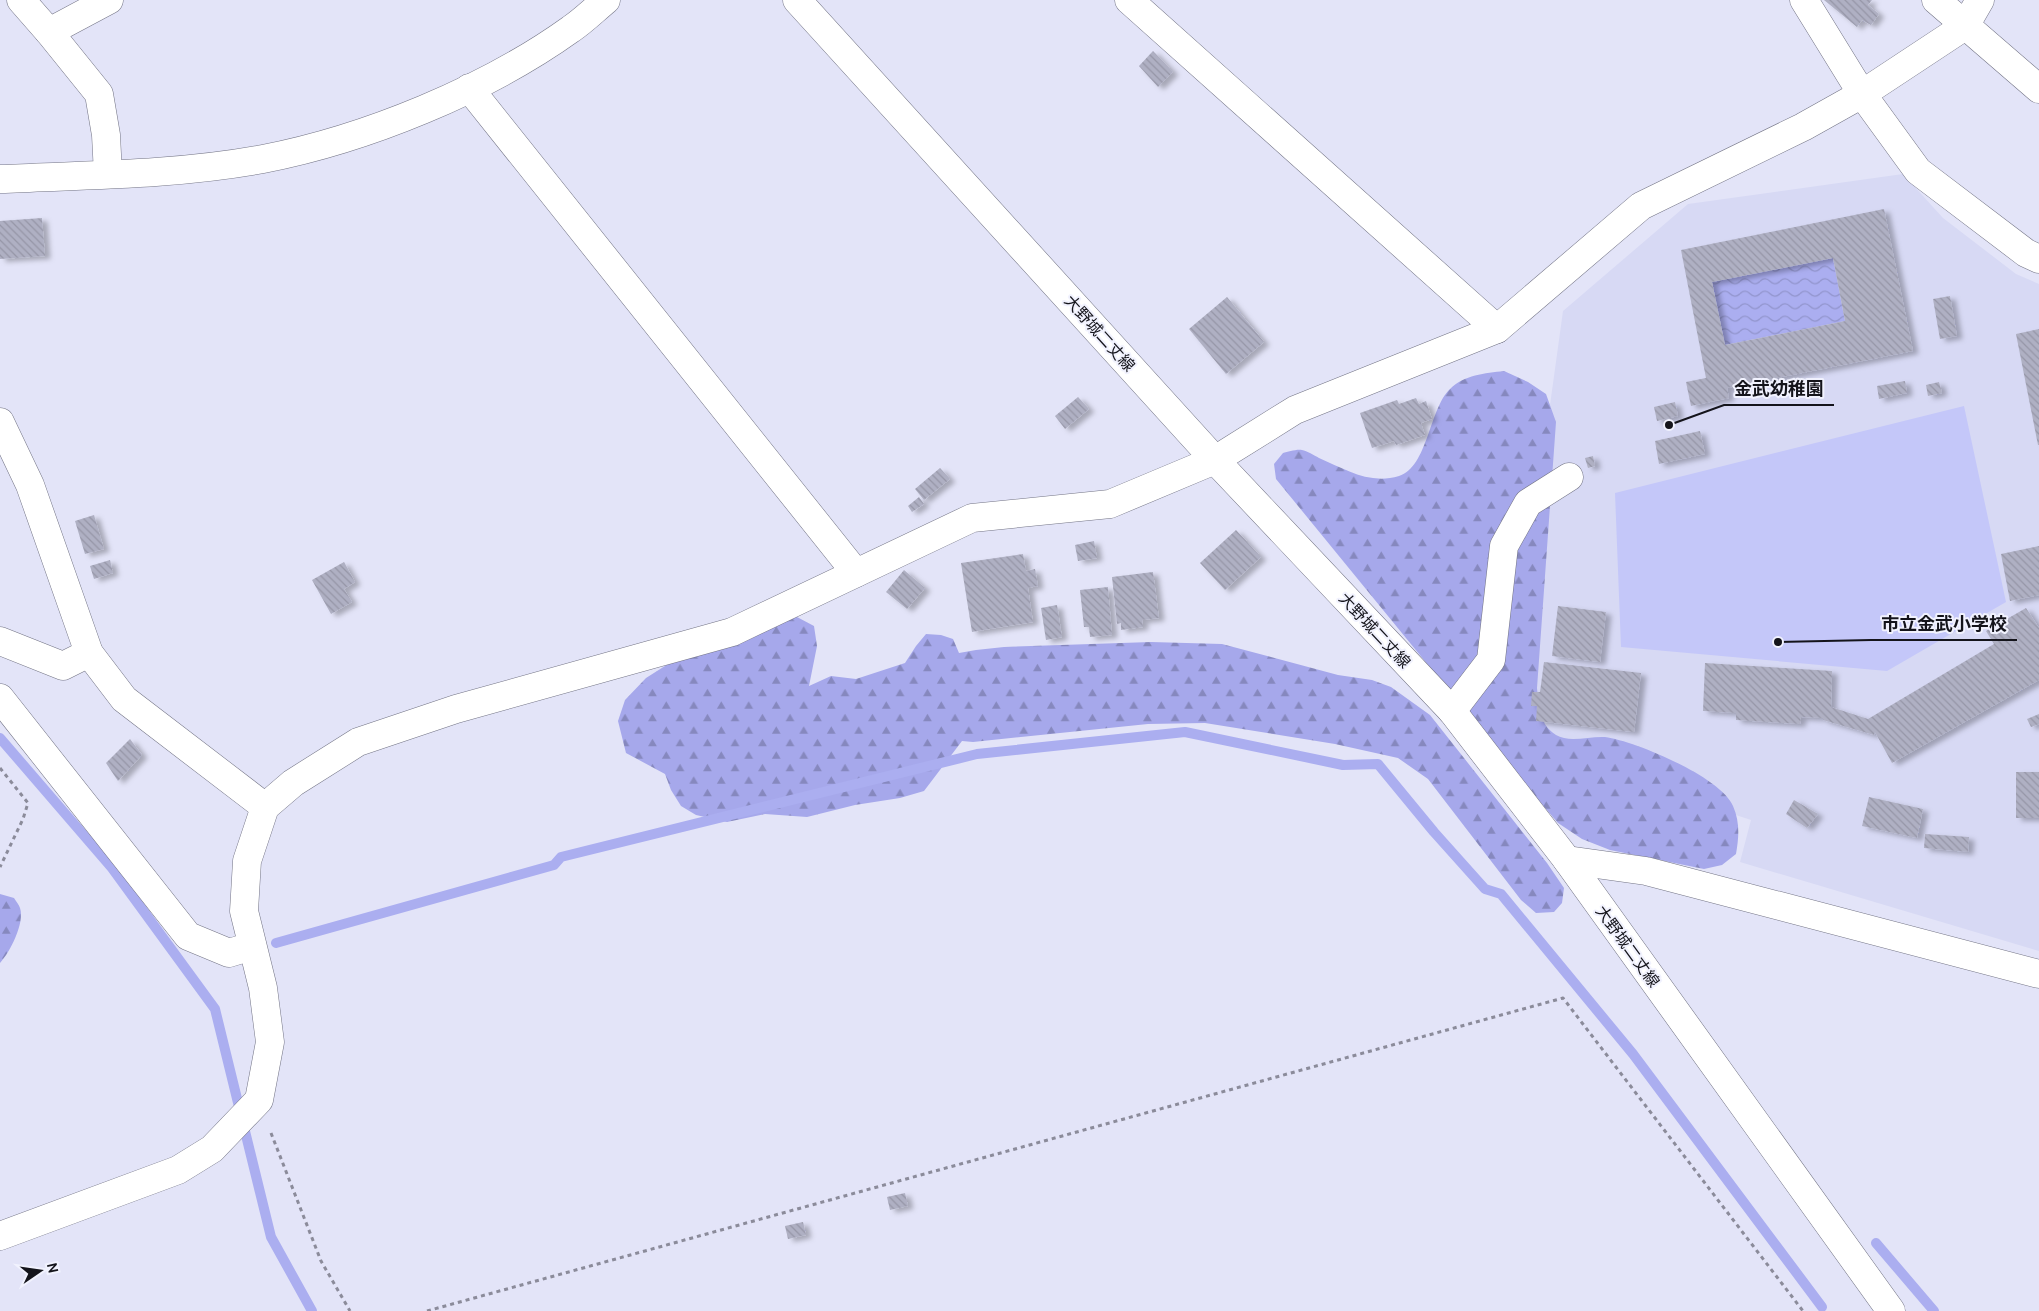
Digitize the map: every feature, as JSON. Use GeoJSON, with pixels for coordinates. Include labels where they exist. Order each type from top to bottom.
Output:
{"type":"FeatureCollection","features":[{"type":"Feature","properties":{"kind":"street"},"geometry":{"type":"LineString","coordinates":[[22,0],[99,94],[106,135],[108,174]]}},
{"type":"Feature","properties":{"kind":"street"},"geometry":{"type":"LineString","coordinates":[[49,32],[109,0]]}},
{"type":"Feature","properties":{"kind":"street"},"geometry":{"type":"LineString","coordinates":[[0,179],[186,169],[263,159],[332,143],[404,117],[469,88],[520,62],[572,29],[606,0]]}},
{"type":"Feature","properties":{"kind":"street","name":"大野城二丈線"},"geometry":{"type":"LineString","coordinates":[[797,0],[1215,460],[1452,711],[1566,860],[1891,1311]]}},
{"type":"Feature","properties":{"kind":"street"},"geometry":{"type":"LineString","coordinates":[[1129,0],[1497,329]]}},
{"type":"Feature","properties":{"kind":"street"},"geometry":{"type":"LineString","coordinates":[[1804,0],[1862,94],[1918,171],[2026,253],[2039,259]]}},
{"type":"Feature","properties":{"kind":"street"},"geometry":{"type":"LineString","coordinates":[[1936,0],[2039,90]]}},
{"type":"Feature","properties":{"kind":"street"},"geometry":{"type":"LineString","coordinates":[[0,1236],[178,1170],[212,1149],[258,1100],[270,1042],[263,988],[244,911],[247,861],[265,807],[293,783],[358,742],[456,709],[732,632],[972,518],[1110,504],[1215,460],[1295,410],[1497,329],[1641,206],[1803,127],[1862,94],[1965,26],[1980,0]]}},
{"type":"Feature","properties":{"kind":"street"},"geometry":{"type":"LineString","coordinates":[[469,88],[856,573]]}},
{"type":"Feature","properties":{"kind":"street"},"geometry":{"type":"LineString","coordinates":[[0,422],[30,485],[89,652],[124,699],[265,807]]}},
{"type":"Feature","properties":{"kind":"street"},"geometry":{"type":"LineString","coordinates":[[1452,711],[1491,660],[1504,546],[1528,503],[1569,477]]}},
{"type":"Feature","properties":{"kind":"street"},"geometry":{"type":"LineString","coordinates":[[0,641],[63,666],[89,652]]}},
{"type":"Feature","properties":{"kind":"street"},"geometry":{"type":"LineString","coordinates":[[0,698],[188,936],[229,953],[252,946]]}},
{"type":"Feature","properties":{"kind":"street"},"geometry":{"type":"LineString","coordinates":[[1566,860],[1646,871],[2039,974]]}},
{"type":"Feature","properties":{"kind":"path"},"geometry":{"type":"LineString","coordinates":[[0,768],[28,803],[23,819],[0,867]]}},
{"type":"Feature","properties":{"kind":"path"},"geometry":{"type":"LineString","coordinates":[[427,1311],[1563,998],[1803,1311]]}},
{"type":"Feature","properties":{"kind":"path"},"geometry":{"type":"LineString","coordinates":[[258,1100],[321,1261],[350,1311]]}},
{"type":"Feature","properties":{"kind":"shaded area"},"geometry":{"type":"Polygon","coordinates":[[[1903,174],[1943,218],[2016,274],[2039,284],[2039,951],[1740,862],[1751,820],[1504,738],[1563,311],[1688,204],[1903,174]]]}},
{"type":"Feature","properties":{"kind":"shaded area"},"geometry":{"type":"Polygon","coordinates":[[[1964,406],[2006,602],[1887,671],[1621,647],[1615,493],[1964,406]]]}},
{"type":"Feature","properties":{"kind":"green space"},"geometry":{"type":"Polygon","coordinates":[[[1504,371],[1528,382],[1546,394],[1556,422],[1537,688],[1539,708],[1543,720],[1550,731],[1567,739],[1605,737],[1636,745],[1676,762],[1712,784],[1725,795],[1733,806],[1738,824],[1736,854],[1722,865],[1704,869],[1610,850],[1582,839],[1558,823],[1276,479],[1274,464],[1283,453],[1295,450],[1308,452],[1348,471],[1367,477],[1378,479],[1399,476],[1409,470],[1416,461],[1437,410],[1450,389],[1468,378],[1504,371]]]}},
{"type":"Feature","properties":{"kind":"green space"},"geometry":{"type":"Polygon","coordinates":[[[797,617],[814,626],[817,646],[809,686],[831,676],[856,679],[905,663],[926,634],[941,635],[953,639],[959,653],[1004,647],[1151,642],[1222,644],[1338,675],[1372,680],[1391,687],[1430,715],[1547,863],[1564,888],[1562,903],[1554,912],[1536,913],[1521,900],[1428,779],[1398,758],[1335,744],[1205,723],[1148,724],[973,742],[962,741],[924,791],[900,798],[855,805],[807,817],[765,814],[727,822],[696,815],[681,806],[671,790],[665,774],[626,753],[618,721],[625,700],[646,678],[725,628],[797,617]]]}},
{"type":"Feature","properties":{"kind":"green space"},"geometry":{"type":"Polygon","coordinates":[[[0,894],[14,898],[20,907],[21,914],[16,937],[0,963],[0,894]]]}},
{"type":"Feature","properties":{"kind":"water"},"geometry":{"type":"Polygon","coordinates":[[[1833,258],[1845,321],[1725,345],[1712,282],[1833,258]]]}},
{"type":"Feature","properties":{"kind":"building"},"geometry":{"type":"Polygon","coordinates":[[[1824,0],[1872,0],[1868,5],[1879,14],[1871,25],[1862,20],[1857,27],[1824,0]]]}},
{"type":"Feature","properties":{"kind":"building"},"geometry":{"type":"Polygon","coordinates":[[[1153,51],[1173,72],[1158,87],[1139,66],[1153,51]]]}},
{"type":"Feature","properties":{"kind":"building"},"geometry":{"type":"Polygon","coordinates":[[[1884,209],[1913,351],[1727,388],[1729,398],[1691,406],[1686,382],[1706,378],[1681,250],[1884,209]],[[1833,258],[1712,282],[1725,345],[1845,321],[1833,258]]]}},
{"type":"Feature","properties":{"kind":"building"},"geometry":{"type":"Polygon","coordinates":[[[42,218],[45,256],[0,259],[0,221],[42,218]]]}},
{"type":"Feature","properties":{"kind":"building"},"geometry":{"type":"Polygon","coordinates":[[[1950,296],[1957,336],[1940,339],[1933,299],[1950,296]]]}},
{"type":"Feature","properties":{"kind":"building"},"geometry":{"type":"Polygon","coordinates":[[[1227,297],[1264,342],[1226,374],[1189,329],[1227,297]]]}},
{"type":"Feature","properties":{"kind":"building"},"geometry":{"type":"Polygon","coordinates":[[[2039,329],[2039,445],[2038,445],[2016,334],[2039,329]]]}},
{"type":"Feature","properties":{"kind":"building"},"geometry":{"type":"Polygon","coordinates":[[[1905,381],[1907,393],[1879,399],[1877,386],[1905,381]]]}},
{"type":"Feature","properties":{"kind":"building"},"geometry":{"type":"Polygon","coordinates":[[[1939,382],[1942,393],[1928,396],[1926,385],[1939,382]]]}},
{"type":"Feature","properties":{"kind":"building"},"geometry":{"type":"Polygon","coordinates":[[[1078,397],[1089,409],[1065,429],[1055,416],[1078,397]]]}},
{"type":"Feature","properties":{"kind":"building"},"geometry":{"type":"Polygon","coordinates":[[[1416,398],[1419,404],[1426,401],[1432,419],[1421,423],[1425,435],[1396,445],[1394,441],[1372,448],[1360,413],[1397,400],[1399,404],[1416,398]]]}},
{"type":"Feature","properties":{"kind":"building"},"geometry":{"type":"Polygon","coordinates":[[[1675,402],[1678,416],[1657,421],[1654,407],[1675,402]]]}},
{"type":"Feature","properties":{"kind":"building"},"geometry":{"type":"Polygon","coordinates":[[[1700,431],[1705,454],[1659,464],[1655,441],[1700,431]]]}},
{"type":"Feature","properties":{"kind":"building"},"geometry":{"type":"Polygon","coordinates":[[[1593,456],[1595,466],[1588,468],[1585,458],[1593,456]]]}},
{"type":"Feature","properties":{"kind":"building"},"geometry":{"type":"Polygon","coordinates":[[[940,468],[950,479],[924,500],[915,489],[940,468]]]}},
{"type":"Feature","properties":{"kind":"building"},"geometry":{"type":"Polygon","coordinates":[[[919,497],[924,504],[912,512],[908,506],[919,497]]]}},
{"type":"Feature","properties":{"kind":"building"},"geometry":{"type":"Polygon","coordinates":[[[94,515],[104,549],[85,554],[75,521],[94,515]]]}},
{"type":"Feature","properties":{"kind":"building"},"geometry":{"type":"Polygon","coordinates":[[[1236,530],[1261,557],[1225,590],[1200,563],[1236,530]]]}},
{"type":"Feature","properties":{"kind":"building"},"geometry":{"type":"Polygon","coordinates":[[[1094,541],[1097,558],[1078,561],[1075,545],[1094,541]]]}},
{"type":"Feature","properties":{"kind":"building"},"geometry":{"type":"Polygon","coordinates":[[[2039,546],[2039,595],[2010,601],[2001,554],[2039,546]]]}},
{"type":"Feature","properties":{"kind":"building"},"geometry":{"type":"Polygon","coordinates":[[[1023,554],[1026,571],[1035,569],[1038,586],[1028,588],[1033,622],[972,632],[961,563],[1023,554]]]}},
{"type":"Feature","properties":{"kind":"building"},"geometry":{"type":"Polygon","coordinates":[[[110,560],[113,573],[94,579],[90,566],[110,560]]]}},
{"type":"Feature","properties":{"kind":"building"},"geometry":{"type":"Polygon","coordinates":[[[344,562],[355,582],[344,589],[352,602],[331,614],[312,580],[344,562]]]}},
{"type":"Feature","properties":{"kind":"building"},"geometry":{"type":"Polygon","coordinates":[[[904,570],[925,588],[907,609],[886,592],[904,570]]]}},
{"type":"Feature","properties":{"kind":"building"},"geometry":{"type":"Polygon","coordinates":[[[1153,572],[1159,618],[1142,620],[1143,627],[1121,630],[1121,623],[1117,624],[1112,577],[1153,572]]]}},
{"type":"Feature","properties":{"kind":"building"},"geometry":{"type":"Polygon","coordinates":[[[1108,587],[1112,635],[1090,637],[1089,627],[1084,627],[1080,590],[1108,587]]]}},
{"type":"Feature","properties":{"kind":"building"},"geometry":{"type":"Polygon","coordinates":[[[1057,605],[1062,637],[1046,640],[1041,608],[1057,605]]]}},
{"type":"Feature","properties":{"kind":"building"},"geometry":{"type":"Polygon","coordinates":[[[1558,606],[1606,612],[1600,662],[1552,656],[1558,606]]]}},
{"type":"Feature","properties":{"kind":"building"},"geometry":{"type":"Polygon","coordinates":[[[2026,608],[2039,628],[2039,680],[1892,763],[1875,732],[1874,735],[1823,720],[1823,718],[1801,717],[1800,724],[1736,720],[1736,713],[1703,711],[1705,663],[1832,671],[1831,707],[1868,719],[1994,644],[1986,631],[2026,608]]]}},
{"type":"Feature","properties":{"kind":"building"},"geometry":{"type":"Polygon","coordinates":[[[1544,662],[1641,673],[1634,732],[1536,721],[1537,706],[1531,706],[1532,692],[1540,692],[1544,662]]]}},
{"type":"Feature","properties":{"kind":"building"},"geometry":{"type":"Polygon","coordinates":[[[2039,714],[2039,724],[2031,727],[2027,719],[2039,714]]]}},
{"type":"Feature","properties":{"kind":"building"},"geometry":{"type":"Polygon","coordinates":[[[130,739],[142,755],[118,781],[106,763],[130,739]]]}},
{"type":"Feature","properties":{"kind":"building"},"geometry":{"type":"Polygon","coordinates":[[[2016,772],[2039,772],[2039,818],[2016,818],[2016,772]]]}},
{"type":"Feature","properties":{"kind":"building"},"geometry":{"type":"Polygon","coordinates":[[[1869,797],[1923,809],[1917,838],[1862,826],[1869,797]]]}},
{"type":"Feature","properties":{"kind":"building"},"geometry":{"type":"Polygon","coordinates":[[[1794,800],[1818,814],[1807,828],[1786,814],[1794,800]]]}},
{"type":"Feature","properties":{"kind":"building"},"geometry":{"type":"Polygon","coordinates":[[[1925,834],[1969,837],[1968,852],[1924,848],[1925,834]]]}},
{"type":"Feature","properties":{"kind":"building"},"geometry":{"type":"Polygon","coordinates":[[[905,1193],[908,1206],[890,1210],[887,1197],[905,1193]]]}},
{"type":"Feature","properties":{"kind":"building"},"geometry":{"type":"Polygon","coordinates":[[[803,1222],[806,1235],[788,1239],[785,1226],[803,1222]]]}},
{"type":"Feature","properties":{"kind":"waterway"},"geometry":{"type":"LineString","coordinates":[[276,943],[554,865],[561,857],[977,754],[1185,732],[1343,765],[1378,764],[1434,832],[1485,889],[1501,894],[1633,1054],[1822,1307]]}},
{"type":"Feature","properties":{"kind":"waterway"},"geometry":{"type":"LineString","coordinates":[[0,738],[112,868],[215,1009],[271,1237],[312,1311]]}},
{"type":"Feature","properties":{"kind":"waterway"},"geometry":{"type":"LineString","coordinates":[[1876,1243],[1934,1311]]}},
{"type":"Feature","properties":{"kind":"place","name":"金武幼稚園"},"geometry":{"type":"Point","coordinates":[1669,425]}},
{"type":"Feature","properties":{"kind":"place","name":"市立金武小学校"},"geometry":{"type":"Point","coordinates":[1778,642]}}]}
